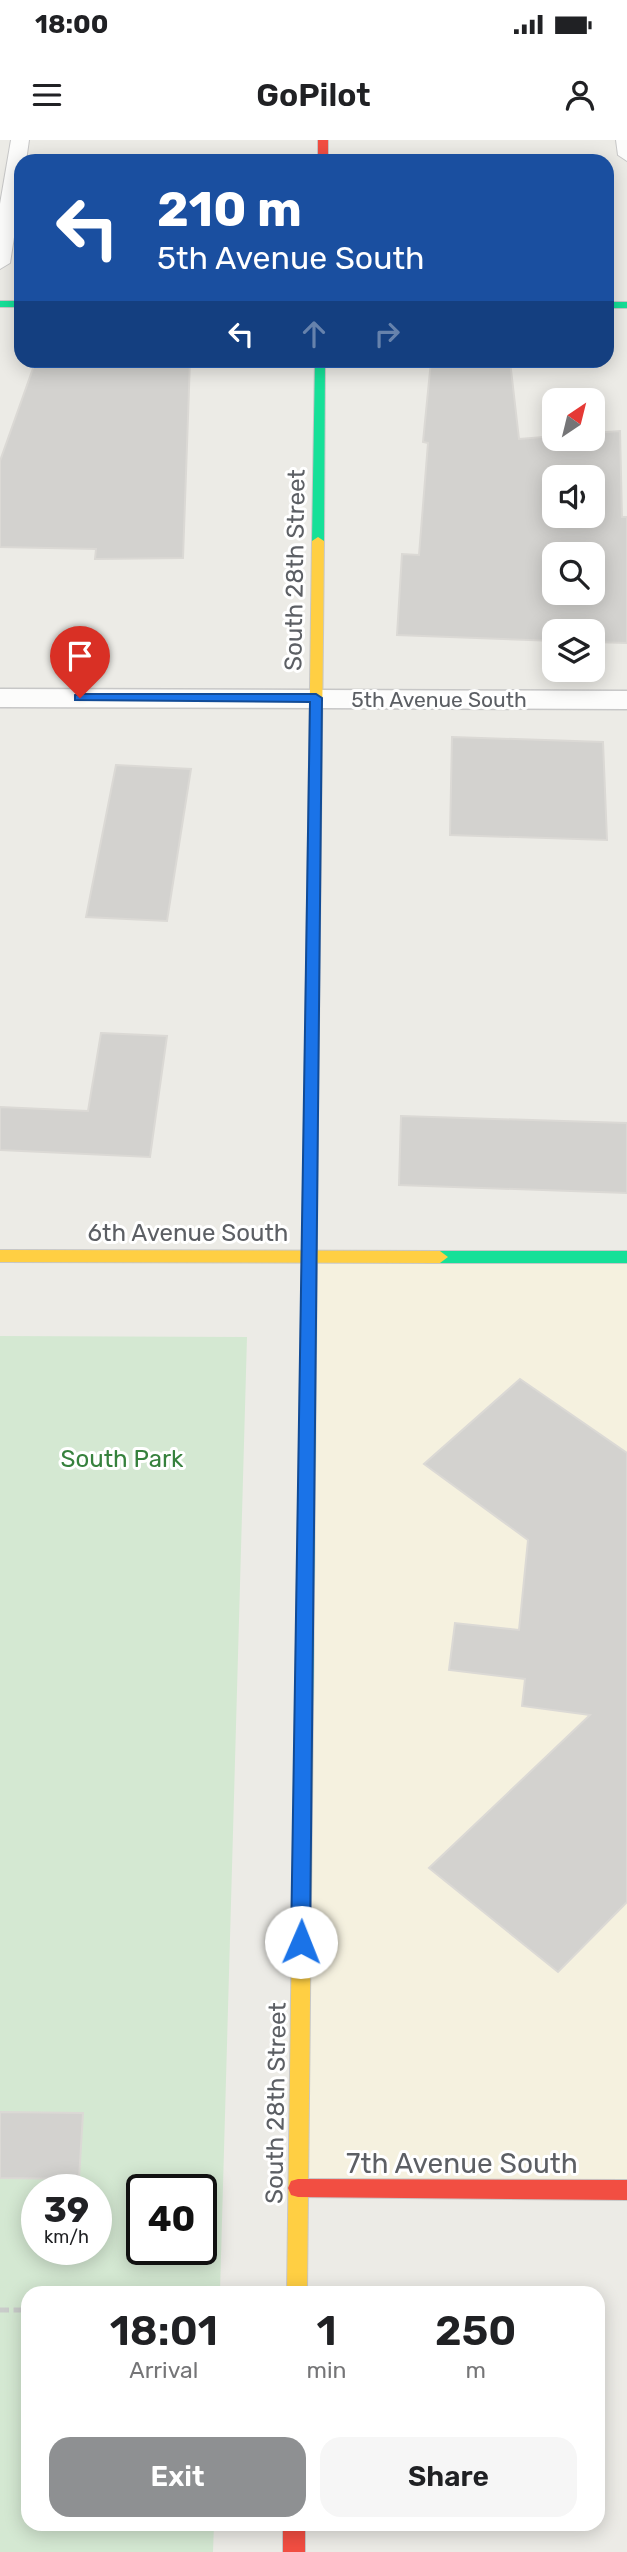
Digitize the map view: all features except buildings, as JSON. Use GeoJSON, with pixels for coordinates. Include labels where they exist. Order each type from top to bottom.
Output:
{"type":"FeatureCollection","features":[{"type":"Feature","properties":{"kind":"street","name":"South 28th Street"},"geometry":{"type":"LineString","coordinates":[[297,2286],[320,368]]}},
{"type":"Feature","properties":{"kind":"street","name":"5th Avenue South"},"geometry":{"type":"LineString","coordinates":[[0,698],[627,699]]}},
{"type":"Feature","properties":{"kind":"street","name":"6th Avenue South"},"geometry":{"type":"LineString","coordinates":[[0,1256],[627,1257]]}},
{"type":"Feature","properties":{"kind":"street","name":"7th Avenue South"},"geometry":{"type":"LineString","coordinates":[[298,2188],[627,2190]]}},
{"type":"Feature","properties":{"kind":"street"},"geometry":{"type":"LineString","coordinates":[[294,2531],[294,2552]]}},
{"type":"Feature","properties":{"kind":"lane"},"geometry":{"type":"LineString","coordinates":[[625,140],[627,155]]}},
{"type":"Feature","properties":{"kind":"lane"},"geometry":{"type":"LineString","coordinates":[[0,263],[14,177]]}},
{"type":"Feature","properties":{"kind":"path"},"geometry":{"type":"LineString","coordinates":[[0,2310],[21,2310]]}},
{"type":"Feature","properties":{"kind":"shaded area"},"geometry":{"type":"Polygon","coordinates":[[[309,1256],[627,1257],[627,2190],[298,2188],[309,1256]]]}},
{"type":"Feature","properties":{"kind":"green space","name":"South Park"},"geometry":{"type":"Polygon","coordinates":[[[0,1336],[247,1337],[220,2286],[21,2286],[21,2531],[214,2531],[213,2552],[0,2552],[0,1336]]]}},
{"type":"Feature","properties":{"kind":"traffic: fast"},"geometry":{"type":"LineString","coordinates":[[0,304],[14,304]]}},
{"type":"Feature","properties":{"kind":"traffic: fast"},"geometry":{"type":"LineString","coordinates":[[614,305],[627,305]]}},
{"type":"Feature","properties":{"kind":"traffic: fast"},"geometry":{"type":"LineString","coordinates":[[318,541],[320,368]]}},
{"type":"Feature","properties":{"kind":"traffic: fast"},"geometry":{"type":"LineString","coordinates":[[304,1708],[311,1121]]}},
{"type":"Feature","properties":{"kind":"traffic: fast"},"geometry":{"type":"LineString","coordinates":[[440,1257],[627,1257]]}},
{"type":"Feature","properties":{"kind":"traffic: slow"},"geometry":{"type":"LineString","coordinates":[[311,1121],[318,541]]}},
{"type":"Feature","properties":{"kind":"traffic: slow"},"geometry":{"type":"LineString","coordinates":[[0,1256],[440,1257]]}},
{"type":"Feature","properties":{"kind":"traffic: slow"},"geometry":{"type":"LineString","coordinates":[[297,2286],[304,1708]]}},
{"type":"Feature","properties":{"kind":"traffic: jam"},"geometry":{"type":"LineString","coordinates":[[323,140],[323,154]]}},
{"type":"Feature","properties":{"kind":"traffic: jam"},"geometry":{"type":"LineString","coordinates":[[298,2188],[627,2190]]}},
{"type":"Feature","properties":{"kind":"traffic: jam"},"geometry":{"type":"LineString","coordinates":[[294,2531],[294,2552]]}},
{"type":"Feature","properties":{"kind":"route"},"geometry":{"type":"LineString","coordinates":[[80,698],[316,698],[301,1942]]}}]}
